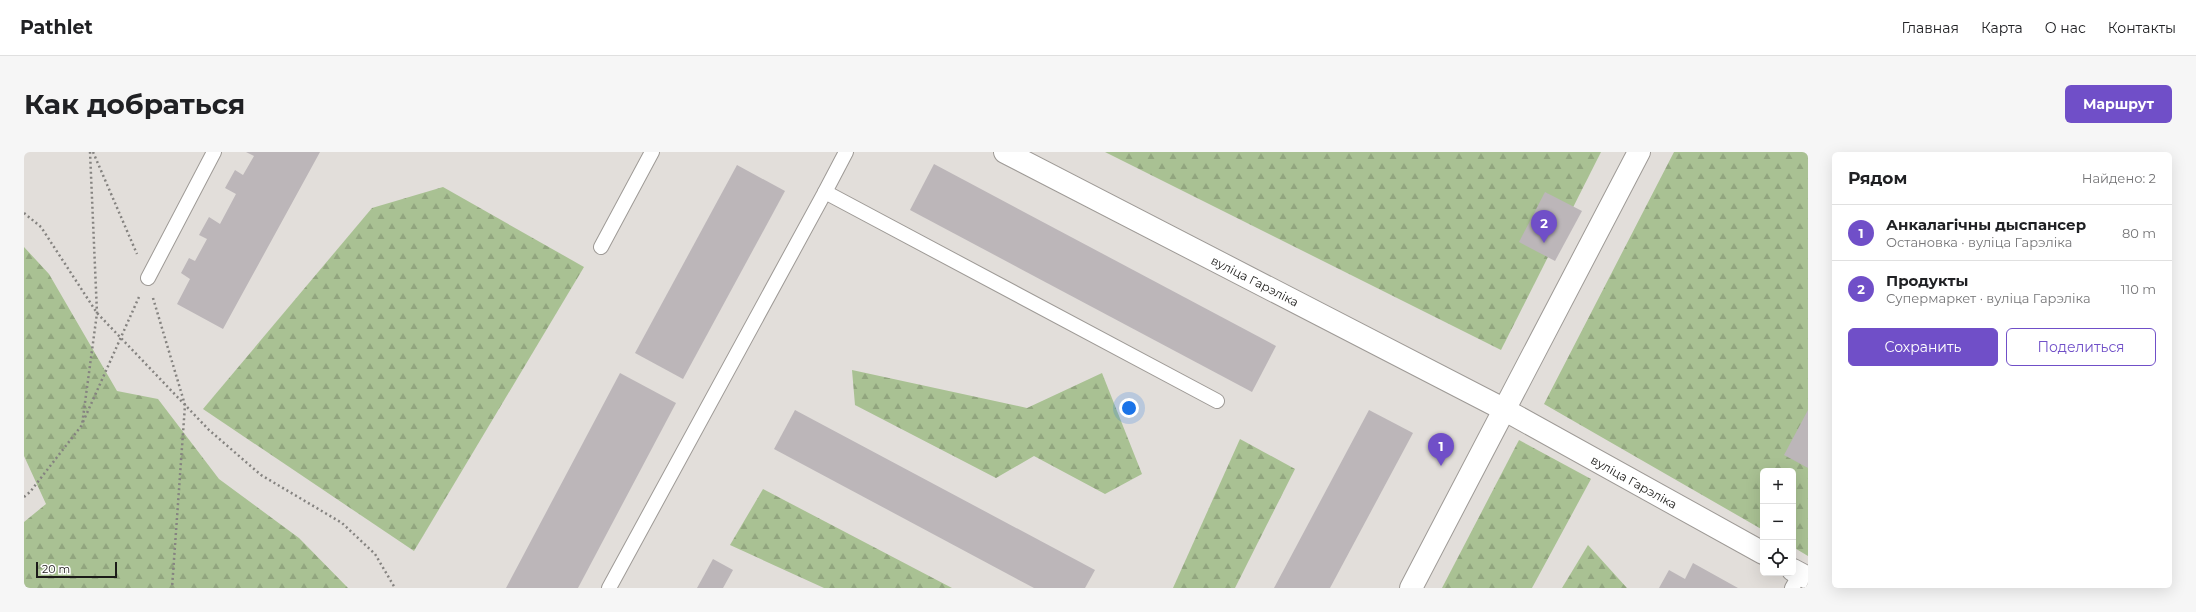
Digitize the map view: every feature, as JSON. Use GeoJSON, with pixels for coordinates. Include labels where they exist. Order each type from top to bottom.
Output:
{"type":"FeatureCollection","features":[{"type":"Feature","properties":{"kind":"street","name":"вуліца Гарэліка"},"geometry":{"type":"LineString","coordinates":[[1005,152],[1505,410],[1760,551]]}},
{"type":"Feature","properties":{"kind":"street"},"geometry":{"type":"LineString","coordinates":[[1411,588],[1639,152]]}},
{"type":"Feature","properties":{"kind":"lane"},"geometry":{"type":"LineString","coordinates":[[148,278],[214,152]]}},
{"type":"Feature","properties":{"kind":"lane"},"geometry":{"type":"LineString","coordinates":[[601,247],[652,152]]}},
{"type":"Feature","properties":{"kind":"lane"},"geometry":{"type":"LineString","coordinates":[[609,588],[846,152]]}},
{"type":"Feature","properties":{"kind":"lane"},"geometry":{"type":"LineString","coordinates":[[825,192],[1217,401]]}},
{"type":"Feature","properties":{"kind":"path"},"geometry":{"type":"LineString","coordinates":[[82,425],[97,313],[90,152]]}},
{"type":"Feature","properties":{"kind":"path"},"geometry":{"type":"LineString","coordinates":[[93,152],[148,278],[185,405],[172,588]]}},
{"type":"Feature","properties":{"kind":"path"},"geometry":{"type":"LineString","coordinates":[[24,213],[41,226],[97,313],[209,430],[261,475],[342,524],[375,554],[395,588]]}},
{"type":"Feature","properties":{"kind":"path"},"geometry":{"type":"LineString","coordinates":[[24,496],[30,492],[82,425],[148,278]]}},
{"type":"Feature","properties":{"kind":"green space"},"geometry":{"type":"Polygon","coordinates":[[[1105,152],[1601,152],[1501,350],[1105,152]]]}},
{"type":"Feature","properties":{"kind":"green space"},"geometry":{"type":"Polygon","coordinates":[[[1674,152],[1808,152],[1808,556],[1796,549],[1796,468],[1760,468],[1760,528],[1544,404],[1674,152]]]}},
{"type":"Feature","properties":{"kind":"green space"},"geometry":{"type":"Polygon","coordinates":[[[443,187],[584,267],[414,551],[203,409],[372,208],[443,187]]]}},
{"type":"Feature","properties":{"kind":"green space"},"geometry":{"type":"Polygon","coordinates":[[[24,247],[49,274],[117,391],[158,399],[219,479],[299,538],[348,588],[24,588],[24,522],[46,504],[24,456],[24,247]]]}},
{"type":"Feature","properties":{"kind":"green space"},"geometry":{"type":"Polygon","coordinates":[[[852,370],[1027,408],[1102,373],[1142,474],[1105,494],[1034,456],[996,478],[855,405],[852,370]]]}},
{"type":"Feature","properties":{"kind":"green space"},"geometry":{"type":"Polygon","coordinates":[[[1240,439],[1295,469],[1235,588],[1173,588],[1240,439]]]}},
{"type":"Feature","properties":{"kind":"green space"},"geometry":{"type":"Polygon","coordinates":[[[1519,440],[1591,479],[1532,588],[1442,588],[1519,440]]]}},
{"type":"Feature","properties":{"kind":"green space"},"geometry":{"type":"Polygon","coordinates":[[[763,489],[952,588],[824,588],[730,545],[763,489]]]}},
{"type":"Feature","properties":{"kind":"green space"},"geometry":{"type":"Polygon","coordinates":[[[1588,545],[1627,588],[1562,588],[1588,545]]]}},
{"type":"Feature","properties":{"kind":"building"},"geometry":{"type":"Polygon","coordinates":[[[246,152],[320,152],[223,329],[177,304],[190,279],[181,273],[189,258],[195,261],[207,239],[199,235],[209,217],[220,224],[236,194],[225,188],[235,170],[243,175],[254,156],[246,152]]]}},
{"type":"Feature","properties":{"kind":"building"},"geometry":{"type":"Polygon","coordinates":[[[934,164],[1276,346],[1252,392],[910,210],[934,164]]]}},
{"type":"Feature","properties":{"kind":"building"},"geometry":{"type":"Polygon","coordinates":[[[737,165],[785,191],[683,379],[635,353],[737,165]]]}},
{"type":"Feature","properties":{"kind":"building"},"geometry":{"type":"Polygon","coordinates":[[[1545,192],[1582,211],[1555,261],[1519,242],[1545,192]]]}},
{"type":"Feature","properties":{"kind":"building"},"geometry":{"type":"Polygon","coordinates":[[[620,373],[676,403],[578,588],[506,588],[620,373]]]}},
{"type":"Feature","properties":{"kind":"building"},"geometry":{"type":"Polygon","coordinates":[[[795,410],[1095,570],[1085,588],[1034,588],[774,449],[795,410]]]}},
{"type":"Feature","properties":{"kind":"building"},"geometry":{"type":"Polygon","coordinates":[[[1369,410],[1413,433],[1330,588],[1274,588],[1369,410]]]}},
{"type":"Feature","properties":{"kind":"building"},"geometry":{"type":"Polygon","coordinates":[[[1808,410],[1808,468],[1784,455],[1808,410]]]}},
{"type":"Feature","properties":{"kind":"building"},"geometry":{"type":"Polygon","coordinates":[[[713,559],[733,570],[723,588],[697,588],[713,559]]]}},
{"type":"Feature","properties":{"kind":"building"},"geometry":{"type":"Polygon","coordinates":[[[1693,563],[1738,588],[1659,588],[1669,570],[1685,579],[1693,563]]]}},
{"type":"Feature","properties":{"kind":"place","name":"Продукты"},"geometry":{"type":"Point","coordinates":[1544,243]}},
{"type":"Feature","properties":{"kind":"place","name":"Анкалагічны дыспансер"},"geometry":{"type":"Point","coordinates":[1441,466]}}]}
